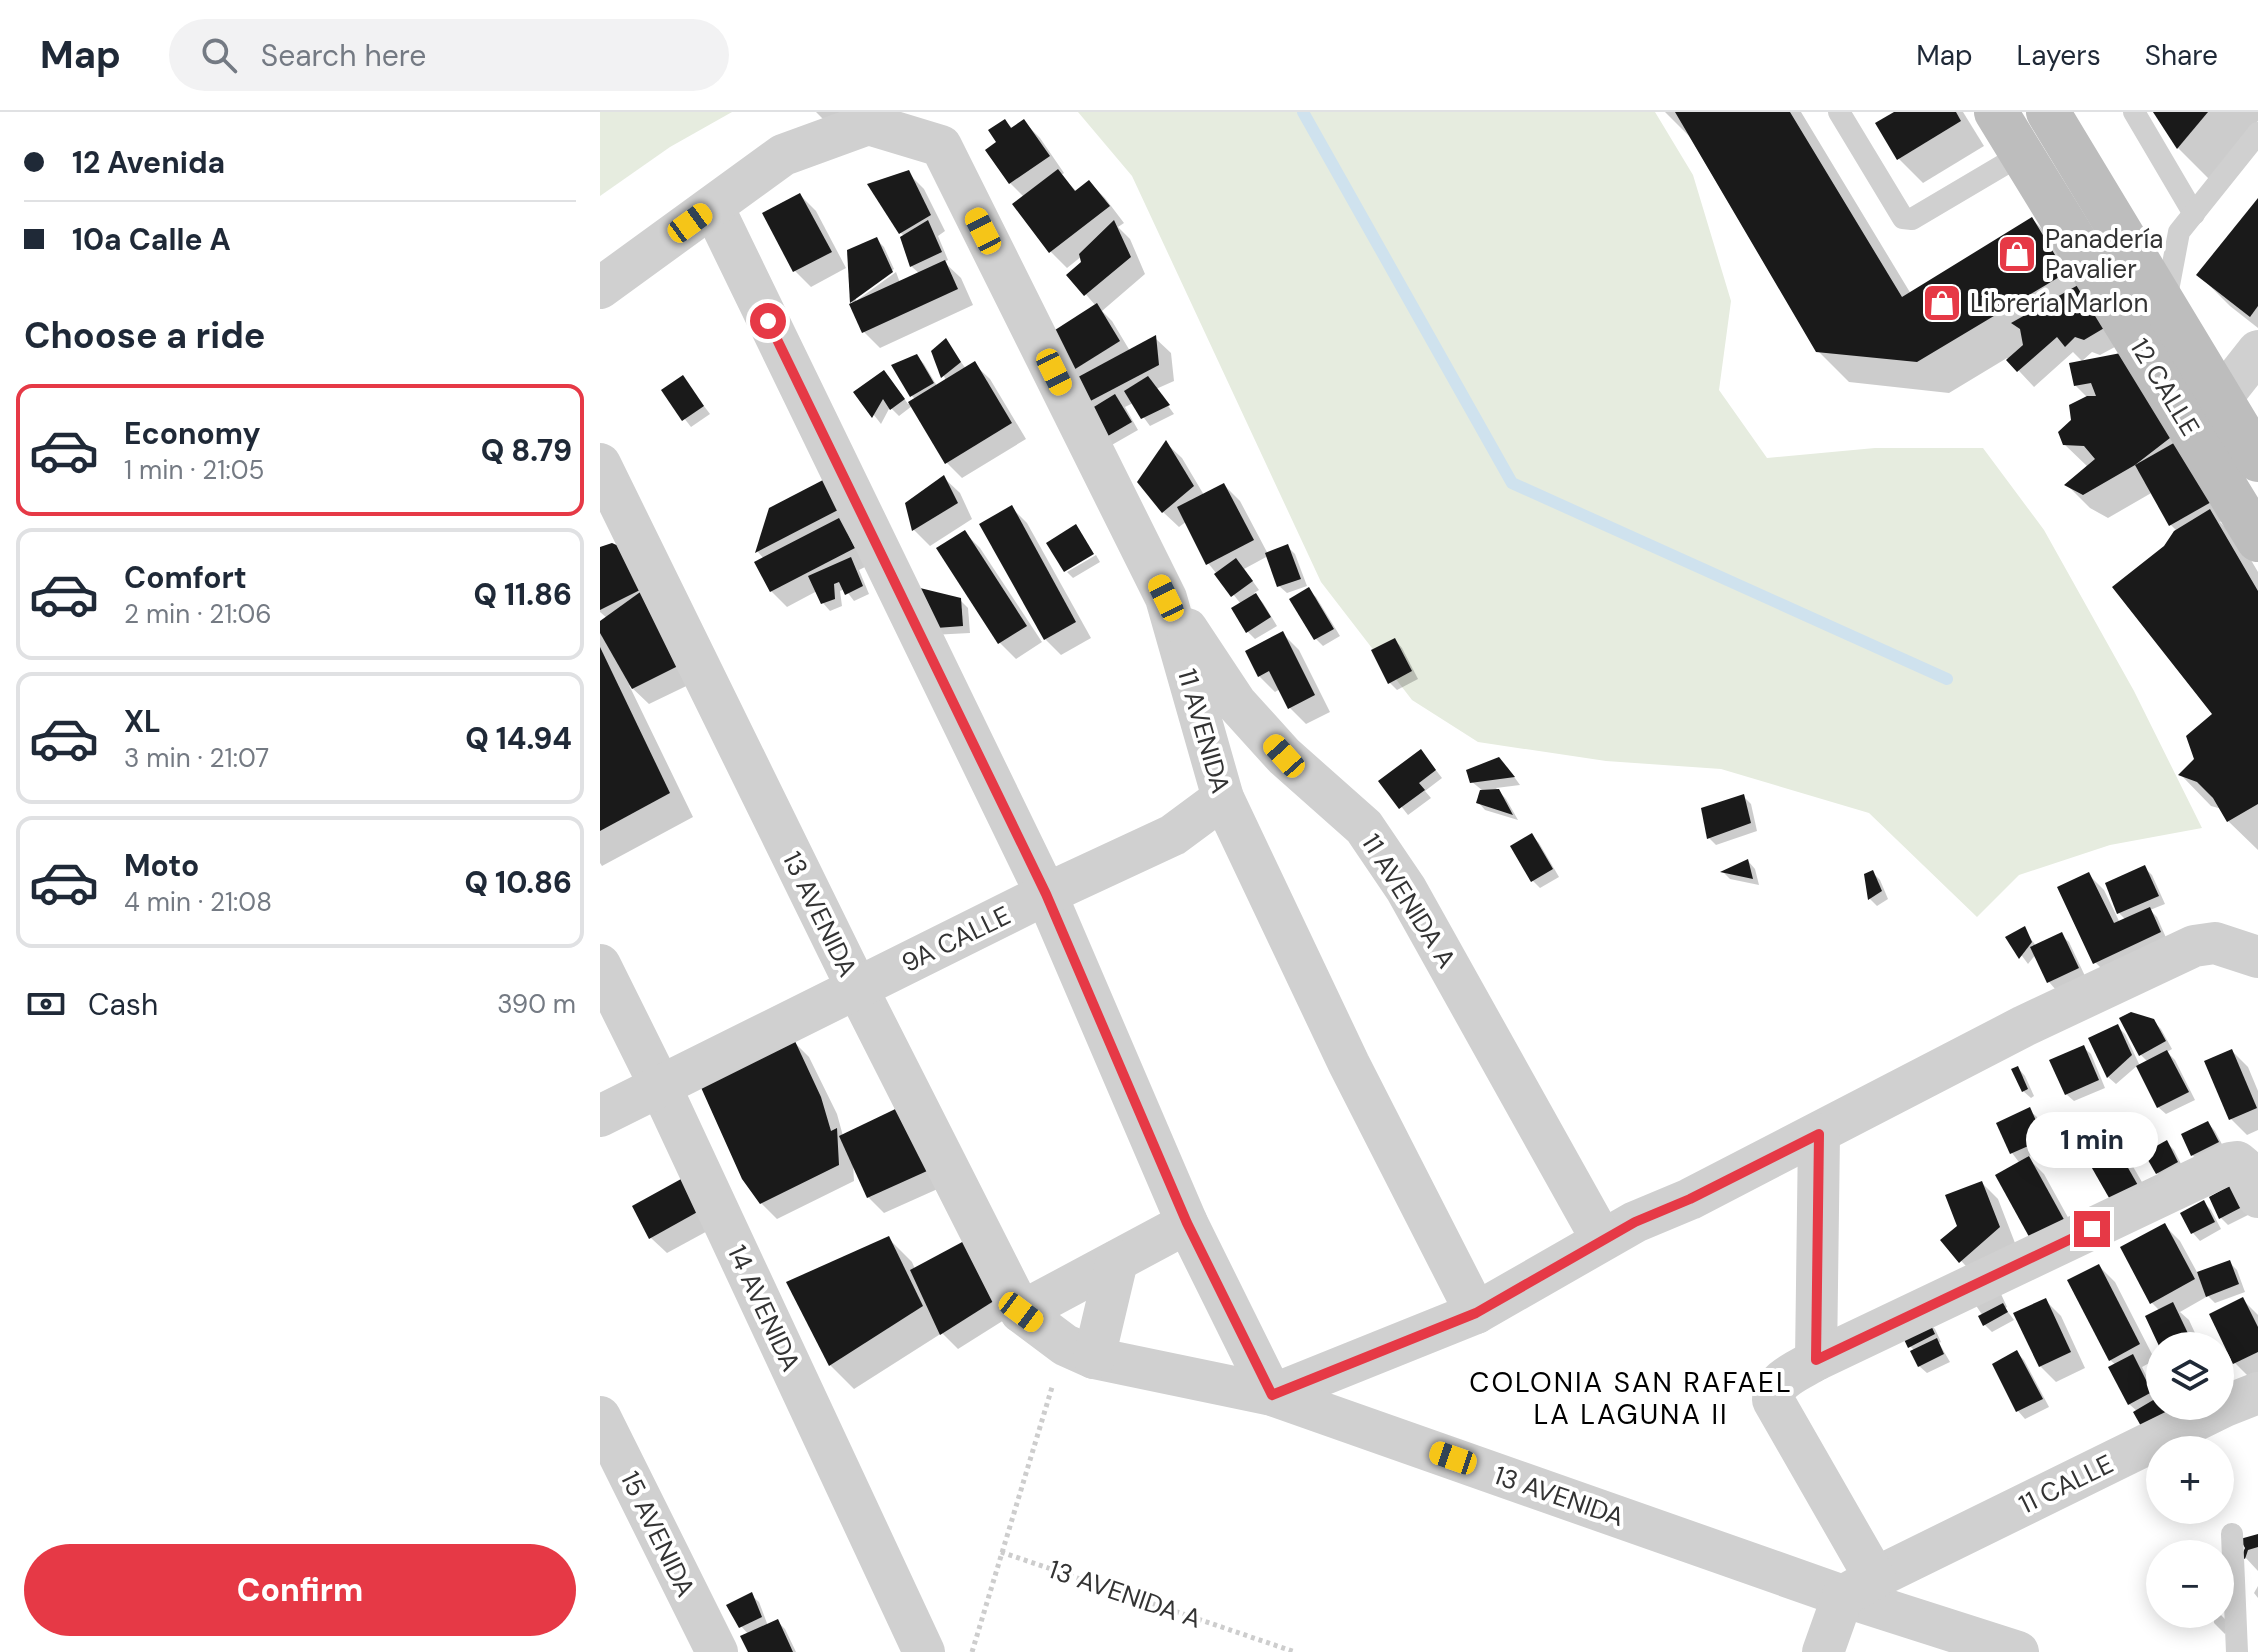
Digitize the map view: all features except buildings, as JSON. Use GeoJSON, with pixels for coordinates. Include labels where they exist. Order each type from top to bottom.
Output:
{"type":"FeatureCollection","features":[{"type":"Feature","properties":{"kind":"main road","name":"12 CALLE"},"geometry":{"type":"LineString","coordinates":[[1996,112],[2258,540]]}},
{"type":"Feature","properties":{"kind":"main road","name":"12 CALLE"},"geometry":{"type":"LineString","coordinates":[[2048,112],[2258,460]]}},
{"type":"Feature","properties":{"kind":"street","name":"11 AVENIDA"},"geometry":{"type":"LineString","coordinates":[[713,207],[783,155],[868,124],[941,146],[1166,598],[1223,798],[1349,1064],[1476,1313]]}},
{"type":"Feature","properties":{"kind":"street"},"geometry":{"type":"LineString","coordinates":[[600,288],[713,207],[1046,894],[1187,1223],[1272,1395],[1476,1313],[1635,1222],[1690,1199],[2024,1026],[2194,946],[2215,943],[2258,957]]}},
{"type":"Feature","properties":{"kind":"street"},"geometry":{"type":"LineString","coordinates":[[2221,398],[2258,351]]}},
{"type":"Feature","properties":{"kind":"street","name":"13 AVENIDA"},"geometry":{"type":"LineString","coordinates":[[600,464],[857,988],[1021,1312],[1079,1352],[1272,1395],[1859,1587],[2018,1652]]}},
{"type":"Feature","properties":{"kind":"street","name":"11 AVENIDA A"},"geometry":{"type":"LineString","coordinates":[[1166,598],[1236,703],[1284,756],[1364,827],[1381,852],[1406,889],[1602,1240]]}},
{"type":"Feature","properties":{"kind":"street","name":"9A CALLE"},"geometry":{"type":"LineString","coordinates":[[600,1116],[1046,894],[1173,835],[1223,798]]}},
{"type":"Feature","properties":{"kind":"street","name":"14 AVENIDA"},"geometry":{"type":"LineString","coordinates":[[600,965],[661,1088],[924,1652]]}},
{"type":"Feature","properties":{"kind":"street"},"geometry":{"type":"LineString","coordinates":[[1816,1360],[1819,1134]]}},
{"type":"Feature","properties":{"kind":"street"},"geometry":{"type":"LineString","coordinates":[[1823,1652],[1859,1587],[1773,1400],[1778,1384],[1816,1360],[2230,1163],[2237,1162],[2243,1167],[2258,1197]]}},
{"type":"Feature","properties":{"kind":"street"},"geometry":{"type":"LineString","coordinates":[[1021,1312],[1187,1223]]}},
{"type":"Feature","properties":{"kind":"street"},"geometry":{"type":"LineString","coordinates":[[1079,1352],[1117,1261]]}},
{"type":"Feature","properties":{"kind":"street","name":"11 CALLE"},"geometry":{"type":"LineString","coordinates":[[1859,1587],[2225,1406],[2258,1393]]}},
{"type":"Feature","properties":{"kind":"street","name":"15 AVENIDA"},"geometry":{"type":"LineString","coordinates":[[600,1417],[717,1652]]}},
{"type":"Feature","properties":{"kind":"lane"},"geometry":{"type":"LineString","coordinates":[[1839,112],[1903,218],[1912,219],[2022,154]]}},
{"type":"Feature","properties":{"kind":"lane"},"geometry":{"type":"LineString","coordinates":[[2134,112],[2194,214]]}},
{"type":"Feature","properties":{"kind":"lane"},"geometry":{"type":"LineString","coordinates":[[2165,306],[2179,232],[2258,133]]}},
{"type":"Feature","properties":{"kind":"lane"},"geometry":{"type":"LineString","coordinates":[[2232,1534],[2237,1652]]}},
{"type":"Feature","properties":{"kind":"path"},"geometry":{"type":"LineString","coordinates":[[972,1652],[1001,1552],[1079,1352]]}},
{"type":"Feature","properties":{"kind":"path","name":"13 AVENIDA A"},"geometry":{"type":"LineString","coordinates":[[1001,1552],[1295,1652]]}},
{"type":"Feature","properties":{"kind":"shaded area"},"geometry":{"type":"Polygon","coordinates":[[[600,112],[732,112],[670,147],[600,196],[600,112]]]}},
{"type":"Feature","properties":{"kind":"shaded area"},"geometry":{"type":"Polygon","coordinates":[[[1078,112],[1655,112],[1693,175],[1731,301],[1719,390],[1767,458],[1875,448],[1983,448],[2044,530],[2134,691],[2202,828],[2110,845],[2019,875],[1977,917],[1869,813],[1721,769],[1606,761],[1478,742],[1412,700],[1321,582],[1132,176],[1078,112]]]}},
{"type":"Feature","properties":{"kind":"waterway"},"geometry":{"type":"LineString","coordinates":[[1303,112],[1512,483],[1947,679]]}},
{"type":"Feature","properties":{"kind":"place","name":"Panadería Pavalier"},"geometry":{"type":"Point","coordinates":[2017,254]}},
{"type":"Feature","properties":{"kind":"place","name":"Librería Marlon"},"geometry":{"type":"Point","coordinates":[1942,303]}},
{"type":"Feature","properties":{"kind":"district","name":"COLONIA SAN RAFAEL LA LAGUNA II"},"geometry":{"type":"Point","coordinates":[1631,1398]}},
{"type":"Feature","properties":{"kind":"route"},"geometry":{"type":"LineString","coordinates":[[768,321],[1046,894],[1187,1223],[1272,1395],[1476,1313],[1635,1222],[1690,1199],[1819,1134],[1816,1360],[2092,1229]]}}]}
